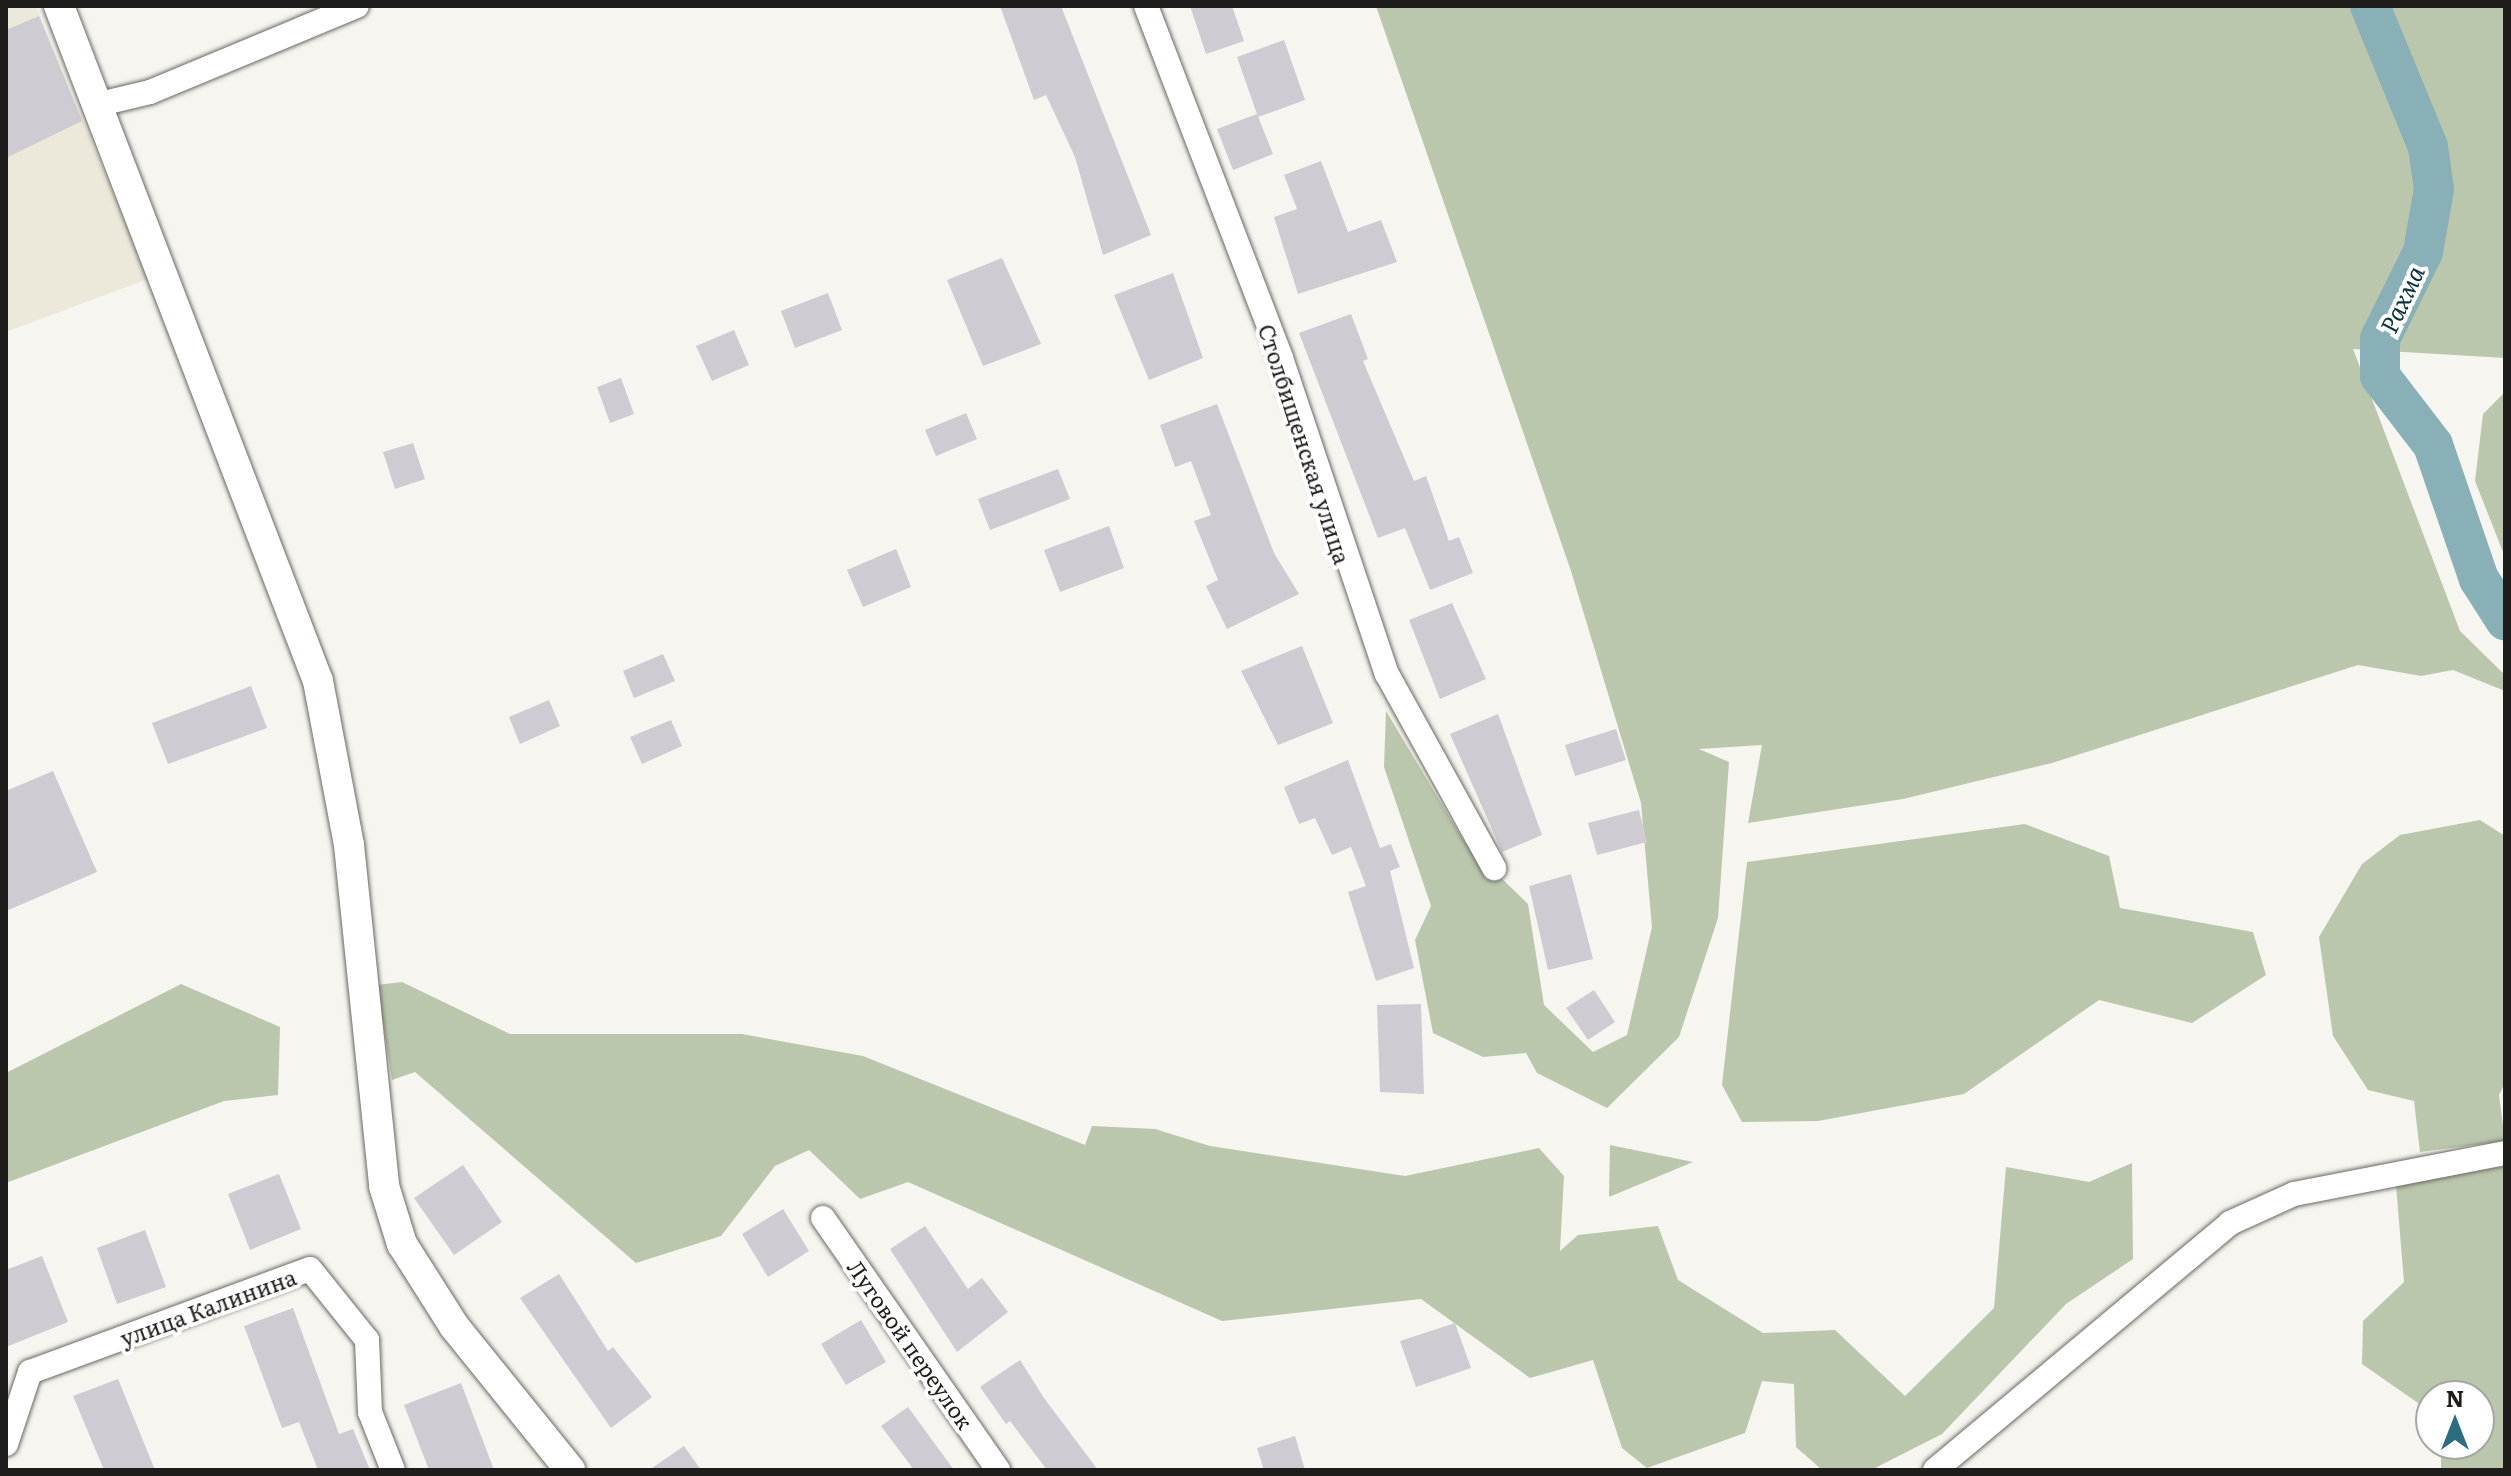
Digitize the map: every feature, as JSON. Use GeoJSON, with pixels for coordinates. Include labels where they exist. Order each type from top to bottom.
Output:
{"type":"FeatureCollection","features":[{"type":"Feature","properties":{"kind":"street"},"geometry":{"type":"LineString","coordinates":[[59,6],[100,104],[318,681],[349,845],[384,1186],[402,1244],[454,1326],[570,1470]]}},
{"type":"Feature","properties":{"kind":"street"},"geometry":{"type":"LineString","coordinates":[[100,104],[150,92],[357,6]]}},
{"type":"Feature","properties":{"kind":"street","name":"Столбищенская улица"},"geometry":{"type":"LineString","coordinates":[[1146,6],[1281,358],[1381,660],[1494,868]]}},
{"type":"Feature","properties":{"kind":"street"},"geometry":{"type":"LineString","coordinates":[[1935,1470],[2230,1223],[2294,1194],[2505,1153]]}},
{"type":"Feature","properties":{"kind":"street","name":"Луговой переулок"},"geometry":{"type":"LineString","coordinates":[[823,1218],[998,1470]]}},
{"type":"Feature","properties":{"kind":"street","name":"улица Калинина"},"geometry":{"type":"LineString","coordinates":[[6,1444],[30,1372],[310,1269],[367,1340],[370,1412],[393,1470]]}},
{"type":"Feature","properties":{"kind":"shaded area"},"geometry":{"type":"Polygon","coordinates":[[[6,6],[36,6],[148,279],[6,332],[6,6]]]}},
{"type":"Feature","properties":{"kind":"green space"},"geometry":{"type":"Polygon","coordinates":[[[1376,6],[2354,6],[2363,37],[2375,6],[2505,6],[2505,358],[2353,349],[2460,631],[2505,675],[2505,691],[2453,670],[2421,676],[2358,665],[2052,763],[1903,799],[1748,823],[1762,745],[1699,749],[1729,762],[1718,918],[1679,1037],[1607,1108],[1537,1073],[1526,1053],[1483,1057],[1433,1033],[1415,940],[1431,906],[1384,767],[1386,711],[1465,843],[1528,904],[1544,1005],[1593,1052],[1627,1035],[1652,927],[1641,803],[1571,571],[1376,6]]]}},
{"type":"Feature","properties":{"kind":"green space"},"geometry":{"type":"Polygon","coordinates":[[[2505,392],[2505,557],[2475,481],[2483,414],[2505,392]]]}},
{"type":"Feature","properties":{"kind":"green space"},"geometry":{"type":"Polygon","coordinates":[[[2480,820],[2505,836],[2505,1083],[2499,1095],[2505,1141],[2420,1152],[2414,1101],[2368,1090],[2333,1036],[2319,937],[2362,864],[2400,835],[2480,820]]]}},
{"type":"Feature","properties":{"kind":"green space"},"geometry":{"type":"Polygon","coordinates":[[[2025,824],[2109,856],[2120,908],[2253,932],[2266,975],[2192,1023],[2099,1000],[1964,1094],[1818,1121],[1742,1122],[1722,1085],[1747,862],[2025,824]]]}},
{"type":"Feature","properties":{"kind":"green space"},"geometry":{"type":"Polygon","coordinates":[[[402,982],[510,1034],[742,1034],[863,1056],[1085,1145],[1092,1126],[1155,1129],[1210,1146],[1405,1176],[1539,1148],[1564,1176],[1560,1251],[1578,1235],[1658,1226],[1678,1280],[1763,1333],[1835,1330],[1905,1396],[1994,1308],[2006,1167],[2089,1182],[2132,1163],[2133,1259],[2066,1304],[1942,1434],[1875,1468],[1821,1469],[1796,1447],[1794,1384],[1762,1381],[1745,1433],[1647,1468],[1622,1448],[1593,1360],[1530,1378],[1421,1299],[1222,1321],[908,1182],[860,1199],[809,1150],[775,1166],[721,1236],[636,1263],[415,1072],[392,1080],[377,985],[402,982]]]}},
{"type":"Feature","properties":{"kind":"green space"},"geometry":{"type":"Polygon","coordinates":[[[181,984],[280,1027],[278,1095],[224,1101],[6,1183],[6,1073],[181,984]]]}},
{"type":"Feature","properties":{"kind":"green space"},"geometry":{"type":"Polygon","coordinates":[[[1610,1145],[1693,1162],[1609,1197],[1610,1145]]]}},
{"type":"Feature","properties":{"kind":"green space"},"geometry":{"type":"Polygon","coordinates":[[[2505,1166],[2505,1470],[2441,1470],[2441,1460],[2495,1460],[2495,1380],[2415,1380],[2415,1401],[2362,1364],[2363,1321],[2404,1282],[2396,1185],[2505,1166]]]}},
{"type":"Feature","properties":{"kind":"water"},"geometry":{"type":"Polygon","coordinates":[[[2354,6],[2375,6],[2363,38],[2354,6]]]}},
{"type":"Feature","properties":{"kind":"building"},"geometry":{"type":"Polygon","coordinates":[[[1000,6],[1061,6],[1151,235],[1103,255],[1075,157],[1046,95],[1034,100],[1000,6]]]}},
{"type":"Feature","properties":{"kind":"building"},"geometry":{"type":"Polygon","coordinates":[[[1190,6],[1232,6],[1244,41],[1206,54],[1190,6]]]}},
{"type":"Feature","properties":{"kind":"building"},"geometry":{"type":"Polygon","coordinates":[[[39,16],[82,121],[6,158],[6,30],[39,16]]]}},
{"type":"Feature","properties":{"kind":"building"},"geometry":{"type":"Polygon","coordinates":[[[1284,40],[1305,100],[1258,117],[1237,57],[1284,40]]]}},
{"type":"Feature","properties":{"kind":"building"},"geometry":{"type":"Polygon","coordinates":[[[1257,114],[1273,154],[1233,170],[1217,129],[1257,114]]]}},
{"type":"Feature","properties":{"kind":"building"},"geometry":{"type":"Polygon","coordinates":[[[1321,161],[1348,232],[1381,220],[1397,262],[1298,294],[1274,217],[1297,209],[1284,175],[1321,161]]]}},
{"type":"Feature","properties":{"kind":"building"},"geometry":{"type":"Polygon","coordinates":[[[1002,258],[1041,344],[983,366],[947,280],[1002,258]]]}},
{"type":"Feature","properties":{"kind":"building"},"geometry":{"type":"Polygon","coordinates":[[[1173,273],[1203,358],[1149,380],[1114,295],[1173,273]]]}},
{"type":"Feature","properties":{"kind":"building"},"geometry":{"type":"Polygon","coordinates":[[[828,293],[842,330],[795,348],[781,311],[828,293]]]}},
{"type":"Feature","properties":{"kind":"building"},"geometry":{"type":"Polygon","coordinates":[[[1351,314],[1368,359],[1363,361],[1414,481],[1426,476],[1449,541],[1459,537],[1473,573],[1430,590],[1405,528],[1378,538],[1299,333],[1351,314]]]}},
{"type":"Feature","properties":{"kind":"building"},"geometry":{"type":"Polygon","coordinates":[[[734,330],[749,365],[712,381],[696,346],[734,330]]]}},
{"type":"Feature","properties":{"kind":"building"},"geometry":{"type":"Polygon","coordinates":[[[621,378],[634,414],[610,423],[597,387],[621,378]]]}},
{"type":"Feature","properties":{"kind":"building"},"geometry":{"type":"Polygon","coordinates":[[[1217,404],[1274,553],[1299,594],[1227,629],[1206,586],[1218,580],[1194,521],[1211,515],[1191,461],[1175,467],[1160,425],[1217,404]]]}},
{"type":"Feature","properties":{"kind":"building"},"geometry":{"type":"Polygon","coordinates":[[[966,413],[977,439],[936,456],[925,430],[966,413]]]}},
{"type":"Feature","properties":{"kind":"building"},"geometry":{"type":"Polygon","coordinates":[[[413,443],[425,479],[395,489],[383,452],[413,443]]]}},
{"type":"Feature","properties":{"kind":"building"},"geometry":{"type":"Polygon","coordinates":[[[1058,469],[1070,499],[990,530],[978,499],[1058,469]]]}},
{"type":"Feature","properties":{"kind":"building"},"geometry":{"type":"Polygon","coordinates":[[[1109,526],[1124,568],[1060,592],[1044,550],[1109,526]]]}},
{"type":"Feature","properties":{"kind":"building"},"geometry":{"type":"Polygon","coordinates":[[[896,549],[911,587],[863,607],[847,570],[896,549]]]}},
{"type":"Feature","properties":{"kind":"building"},"geometry":{"type":"Polygon","coordinates":[[[1452,603],[1486,679],[1440,699],[1409,620],[1452,603]]]}},
{"type":"Feature","properties":{"kind":"building"},"geometry":{"type":"Polygon","coordinates":[[[1302,646],[1333,723],[1278,745],[1241,671],[1302,646]]]}},
{"type":"Feature","properties":{"kind":"building"},"geometry":{"type":"Polygon","coordinates":[[[663,654],[675,681],[634,698],[623,671],[663,654]]]}},
{"type":"Feature","properties":{"kind":"building"},"geometry":{"type":"Polygon","coordinates":[[[251,686],[267,728],[168,764],[152,723],[251,686]]]}},
{"type":"Feature","properties":{"kind":"building"},"geometry":{"type":"Polygon","coordinates":[[[549,700],[560,726],[520,744],[509,717],[549,700]]]}},
{"type":"Feature","properties":{"kind":"building"},"geometry":{"type":"Polygon","coordinates":[[[1498,714],[1542,835],[1502,852],[1450,734],[1498,714]]]}},
{"type":"Feature","properties":{"kind":"building"},"geometry":{"type":"Polygon","coordinates":[[[671,720],[682,746],[642,764],[630,737],[671,720]]]}},
{"type":"Feature","properties":{"kind":"building"},"geometry":{"type":"Polygon","coordinates":[[[1616,729],[1626,760],[1575,776],[1565,745],[1616,729]]]}},
{"type":"Feature","properties":{"kind":"building"},"geometry":{"type":"Polygon","coordinates":[[[1348,760],[1380,848],[1391,844],[1400,867],[1390,871],[1414,968],[1376,981],[1348,892],[1366,886],[1351,847],[1332,855],[1315,818],[1299,824],[1284,787],[1348,760]]]}},
{"type":"Feature","properties":{"kind":"building"},"geometry":{"type":"Polygon","coordinates":[[[53,771],[97,872],[6,911],[6,791],[53,771]]]}},
{"type":"Feature","properties":{"kind":"building"},"geometry":{"type":"Polygon","coordinates":[[[1639,810],[1647,842],[1597,855],[1588,823],[1639,810]]]}},
{"type":"Feature","properties":{"kind":"building"},"geometry":{"type":"Polygon","coordinates":[[[1571,874],[1593,959],[1548,970],[1529,886],[1571,874]]]}},
{"type":"Feature","properties":{"kind":"building"},"geometry":{"type":"Polygon","coordinates":[[[1594,990],[1615,1022],[1588,1040],[1566,1008],[1594,990]]]}},
{"type":"Feature","properties":{"kind":"building"},"geometry":{"type":"Polygon","coordinates":[[[1421,1004],[1424,1094],[1380,1092],[1377,1005],[1421,1004]]]}},
{"type":"Feature","properties":{"kind":"building"},"geometry":{"type":"Polygon","coordinates":[[[463,1165],[502,1222],[454,1255],[414,1198],[463,1165]]]}},
{"type":"Feature","properties":{"kind":"building"},"geometry":{"type":"Polygon","coordinates":[[[279,1174],[301,1229],[250,1250],[228,1194],[279,1174]]]}},
{"type":"Feature","properties":{"kind":"building"},"geometry":{"type":"Polygon","coordinates":[[[783,1209],[809,1251],[768,1277],[742,1234],[783,1209]]]}},
{"type":"Feature","properties":{"kind":"building"},"geometry":{"type":"Polygon","coordinates":[[[925,1226],[968,1289],[982,1278],[1008,1312],[957,1352],[890,1249],[925,1226]]]}},
{"type":"Feature","properties":{"kind":"building"},"geometry":{"type":"Polygon","coordinates":[[[145,1230],[166,1287],[117,1304],[97,1248],[145,1230]]]}},
{"type":"Feature","properties":{"kind":"building"},"geometry":{"type":"Polygon","coordinates":[[[42,1256],[68,1322],[6,1347],[6,1270],[42,1256]]]}},
{"type":"Feature","properties":{"kind":"building"},"geometry":{"type":"Polygon","coordinates":[[[559,1274],[608,1351],[613,1347],[652,1397],[611,1428],[520,1298],[559,1274]]]}},
{"type":"Feature","properties":{"kind":"building"},"geometry":{"type":"Polygon","coordinates":[[[293,1308],[339,1434],[353,1429],[370,1470],[318,1470],[299,1422],[282,1428],[244,1326],[293,1308]]]}},
{"type":"Feature","properties":{"kind":"building"},"geometry":{"type":"Polygon","coordinates":[[[861,1320],[886,1362],[846,1385],[821,1344],[861,1320]]]}},
{"type":"Feature","properties":{"kind":"building"},"geometry":{"type":"Polygon","coordinates":[[[1455,1323],[1471,1368],[1416,1387],[1400,1341],[1455,1323]]]}},
{"type":"Feature","properties":{"kind":"building"},"geometry":{"type":"Polygon","coordinates":[[[1020,1360],[1044,1398],[1098,1470],[1047,1470],[1010,1421],[1006,1424],[980,1387],[1020,1360]]]}},
{"type":"Feature","properties":{"kind":"building"},"geometry":{"type":"Polygon","coordinates":[[[118,1379],[155,1470],[104,1470],[73,1396],[118,1379]]]}},
{"type":"Feature","properties":{"kind":"building"},"geometry":{"type":"Polygon","coordinates":[[[461,1383],[494,1470],[429,1470],[404,1405],[461,1383]]]}},
{"type":"Feature","properties":{"kind":"building"},"geometry":{"type":"Polygon","coordinates":[[[908,1407],[954,1470],[914,1470],[881,1426],[908,1407]]]}},
{"type":"Feature","properties":{"kind":"building"},"geometry":{"type":"Polygon","coordinates":[[[1295,1436],[1305,1470],[1264,1470],[1257,1448],[1295,1436]]]}},
{"type":"Feature","properties":{"kind":"building"},"geometry":{"type":"Polygon","coordinates":[[[684,1446],[701,1470],[649,1470],[684,1446]]]}},
{"type":"Feature","properties":{"kind":"waterway","name":"Рахма"},"geometry":{"type":"LineString","coordinates":[[2370,6],[2428,147],[2434,189],[2423,252],[2380,339],[2380,376],[2433,445],[2479,579],[2505,620]]}}]}
